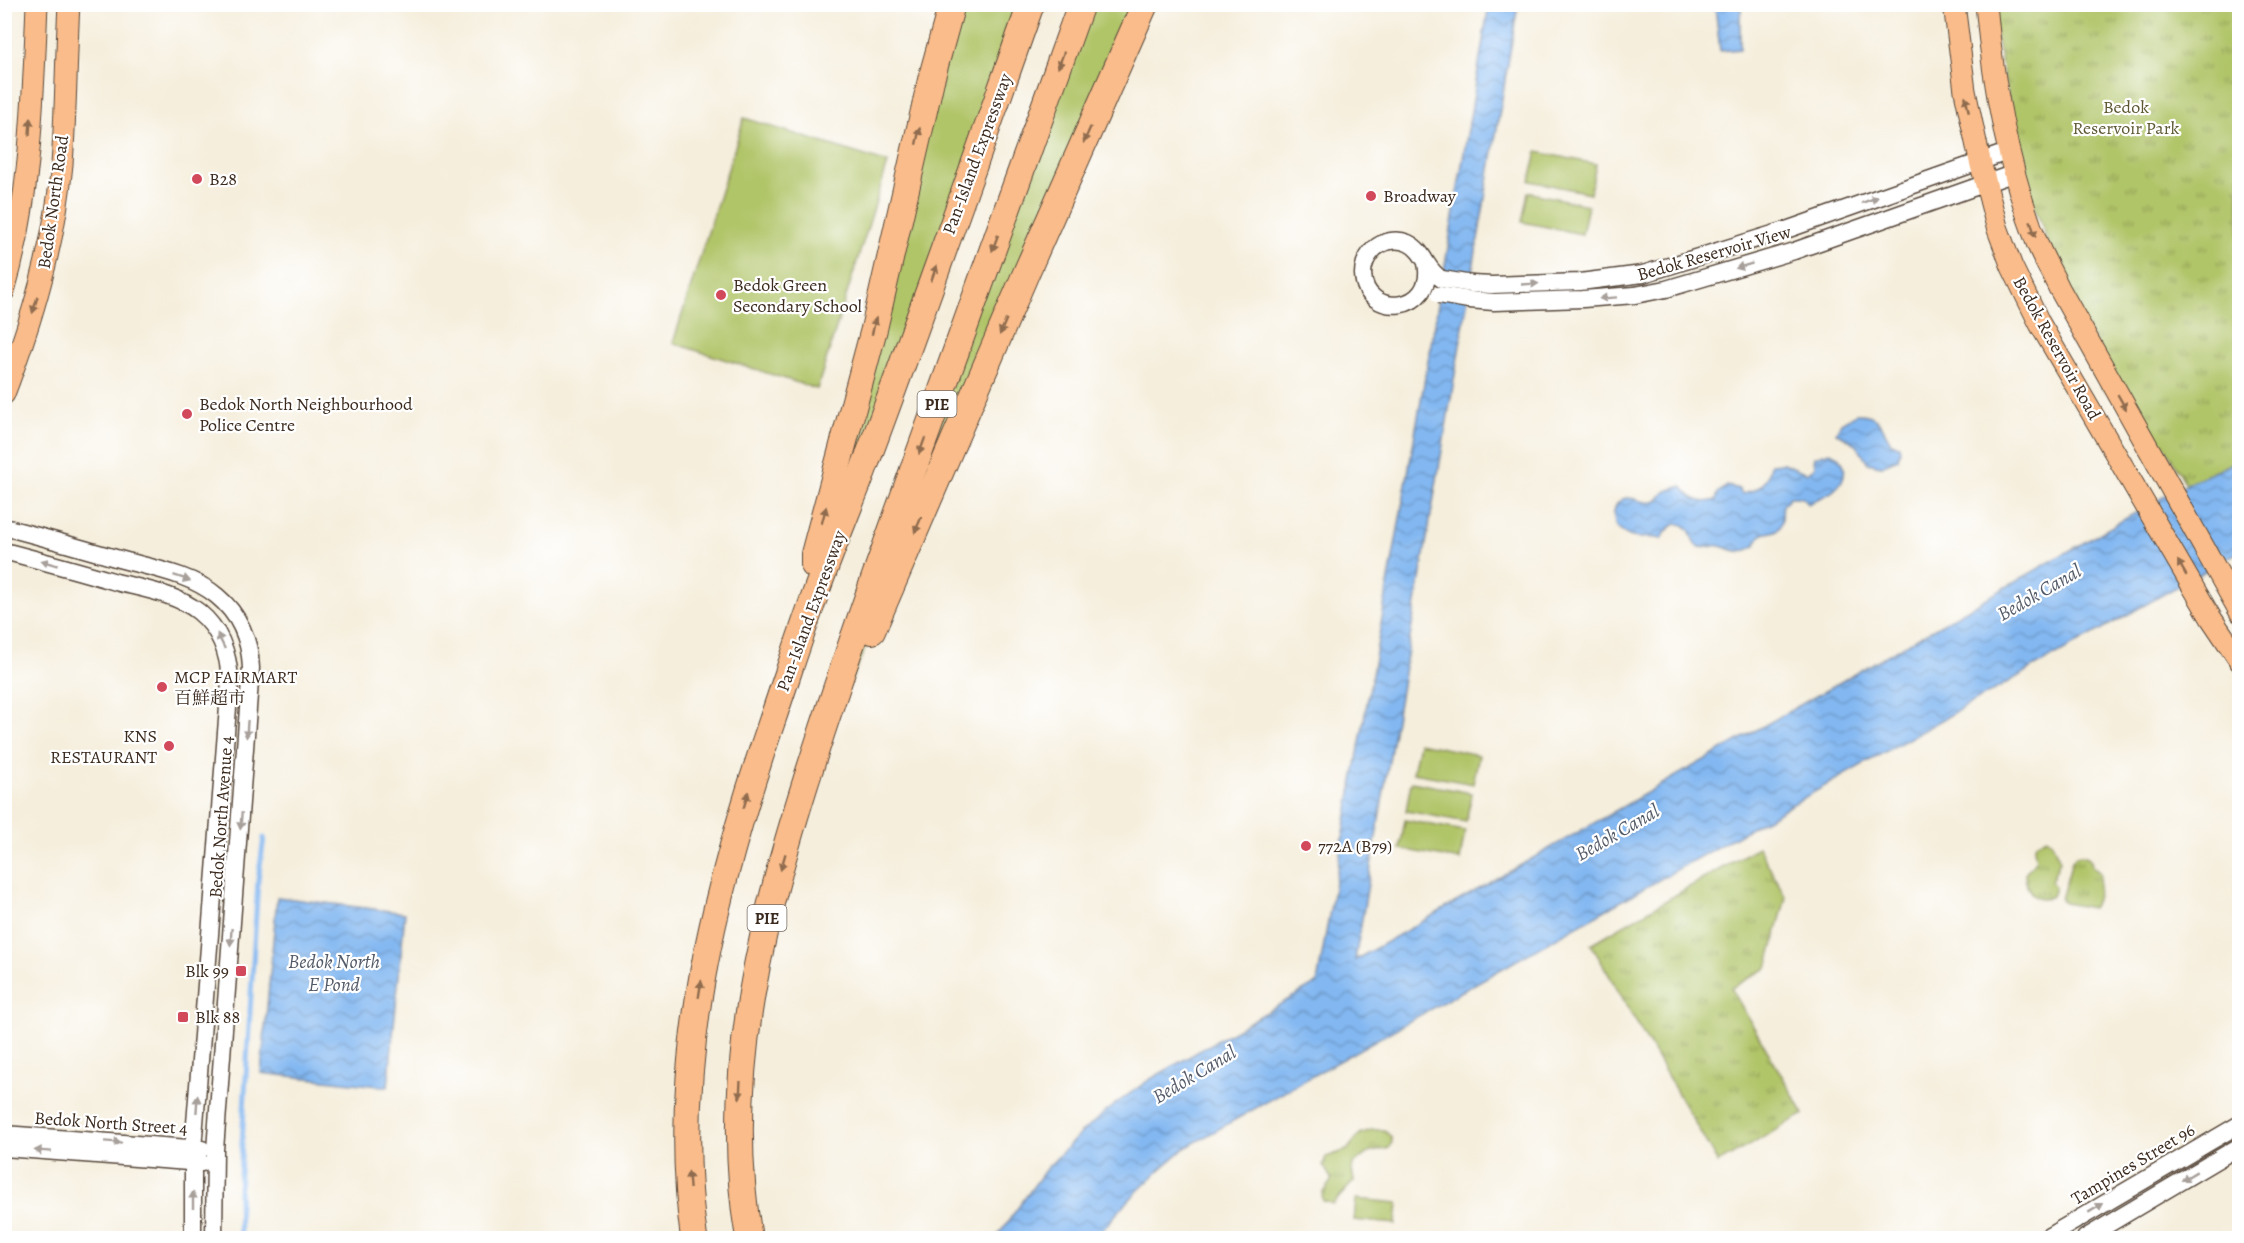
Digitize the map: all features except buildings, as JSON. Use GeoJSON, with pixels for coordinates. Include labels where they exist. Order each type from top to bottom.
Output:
{"type":"FeatureCollection","features":[{"type":"Feature","properties":{"kind":"highway"},"geometry":{"type":"LineString","coordinates":[[816,593],[814,554],[874,329],[931,80],[952,4]]}},
{"type":"Feature","properties":{"kind":"highway","name":"Pan-Island Expressway"},"geometry":{"type":"LineString","coordinates":[[694,1239],[688,1165],[688,1103],[692,1047],[706,954],[746,796],[816,593],[864,467],[1031,4]]}},
{"type":"Feature","properties":{"kind":"highway","name":"PIE"},"geometry":{"type":"LineString","coordinates":[[749,1239],[745,1218],[740,1135],[745,1032],[758,956],[798,805],[880,563],[1081,4]]}},
{"type":"Feature","properties":{"kind":"highway"},"geometry":{"type":"LineString","coordinates":[[798,805],[1026,273],[1145,4]]}},
{"type":"Feature","properties":{"kind":"main road","name":"Bedok North Road"},"geometry":{"type":"LineString","coordinates":[[4,291],[20,231],[26,185],[37,4]]}},
{"type":"Feature","properties":{"kind":"main road","name":"Bedok North Road"},"geometry":{"type":"LineString","coordinates":[[4,394],[14,339],[41,285],[62,165],[69,4]]}},
{"type":"Feature","properties":{"kind":"main road","name":"Bedok Reservoir Road"},"geometry":{"type":"LineString","coordinates":[[1954,4],[1965,91],[1980,161],[2012,267],[2040,324],[2211,618],[2240,661]]}},
{"type":"Feature","properties":{"kind":"main road","name":"Bedok Reservoir Road"},"geometry":{"type":"LineString","coordinates":[[1986,4],[1995,84],[2015,173],[2037,243],[2059,288],[2237,608]]}},
{"type":"Feature","properties":{"kind":"street","name":"Bedok Reservoir View"},"geometry":{"type":"LineString","coordinates":[[1470,292],[1492,285],[1580,282],[1643,274],[1786,230],[2010,151]]}},
{"type":"Feature","properties":{"kind":"street","name":"Bedok Reservoir View"},"geometry":{"type":"LineString","coordinates":[[1441,287],[1419,252],[1411,245],[1393,241],[1375,248],[1365,263],[1365,282],[1368,290],[1375,298],[1392,305],[1412,301],[1441,287],[1470,292],[1494,302],[1624,297],[1656,291],[1794,251],[2015,173]]}},
{"type":"Feature","properties":{"kind":"street"},"geometry":{"type":"LineString","coordinates":[[1412,301],[1426,283],[1426,263]]}},
{"type":"Feature","properties":{"kind":"street","name":"Bedok North Avenue 4"},"geometry":{"type":"LineString","coordinates":[[4,527],[149,567],[199,584],[219,597],[230,609],[246,637],[251,668],[215,1157],[214,1239]]}},
{"type":"Feature","properties":{"kind":"street","name":"Bedok North Avenue 4"},"geometry":{"type":"LineString","coordinates":[[4,550],[186,604],[207,620],[219,636],[227,655],[230,682],[193,1156],[193,1239]]}},
{"type":"Feature","properties":{"kind":"street","name":"Tampines Street 96"},"geometry":{"type":"LineString","coordinates":[[2046,1239],[2240,1124]]}},
{"type":"Feature","properties":{"kind":"street","name":"Bedok North Street 4"},"geometry":{"type":"LineString","coordinates":[[4,1134],[193,1156]]}},
{"type":"Feature","properties":{"kind":"street"},"geometry":{"type":"LineString","coordinates":[[2085,1239],[2240,1146]]}},
{"type":"Feature","properties":{"kind":"street","name":"Bedok North Street 4"},"geometry":{"type":"LineString","coordinates":[[4,1148],[215,1157]]}},
{"type":"Feature","properties":{"kind":"green space"},"geometry":{"type":"Polygon","coordinates":[[[956,5],[1030,5],[816,588],[956,5]]]}},
{"type":"Feature","properties":{"kind":"green space"},"geometry":{"type":"Polygon","coordinates":[[[1081,5],[1146,5],[800,800],[1081,5]]]}},
{"type":"Feature","properties":{"kind":"green space","name":"Bedok Reservoir Park"},"geometry":{"type":"Polygon","coordinates":[[[1998,5],[2239,5],[2239,461],[2186,484],[2164,445],[2155,450],[2064,286],[2023,174],[1993,21],[1998,5]]]}},
{"type":"Feature","properties":{"kind":"green space"},"geometry":{"type":"Polygon","coordinates":[[[744,118],[888,163],[817,389],[673,343],[744,118]]]}},
{"type":"Feature","properties":{"kind":"green space"},"geometry":{"type":"Polygon","coordinates":[[[1537,152],[1596,164],[1590,193],[1530,181],[1537,152]]]}},
{"type":"Feature","properties":{"kind":"green space"},"geometry":{"type":"Polygon","coordinates":[[[1528,192],[1588,205],[1582,234],[1522,222],[1528,192]]]}},
{"type":"Feature","properties":{"kind":"green space"},"geometry":{"type":"Polygon","coordinates":[[[1419,743],[1479,755],[1473,784],[1413,773],[1419,743]]]}},
{"type":"Feature","properties":{"kind":"green space"},"geometry":{"type":"Polygon","coordinates":[[[1411,782],[1472,793],[1466,822],[1406,811],[1411,782]]]}},
{"type":"Feature","properties":{"kind":"green space"},"geometry":{"type":"Polygon","coordinates":[[[1405,820],[1465,831],[1460,860],[1400,849],[1405,820]]]}},
{"type":"Feature","properties":{"kind":"green space"},"geometry":{"type":"Polygon","coordinates":[[[2046,838],[2051,841],[2060,861],[2051,881],[2055,888],[2052,896],[2041,899],[2029,890],[2025,873],[2036,860],[2034,849],[2036,843],[2046,838]]]}},
{"type":"Feature","properties":{"kind":"green space"},"geometry":{"type":"Polygon","coordinates":[[[1758,847],[1786,897],[1767,968],[1731,988],[1804,1114],[1718,1163],[1591,944],[1758,847]]]}},
{"type":"Feature","properties":{"kind":"green space"},"geometry":{"type":"Polygon","coordinates":[[[2076,856],[2089,858],[2092,866],[2100,873],[2097,896],[2092,908],[2065,903],[2061,899],[2072,861],[2076,856]]]}},
{"type":"Feature","properties":{"kind":"green space"},"geometry":{"type":"Polygon","coordinates":[[[1372,1130],[1384,1130],[1391,1137],[1392,1142],[1389,1148],[1368,1153],[1353,1164],[1354,1181],[1333,1204],[1323,1201],[1322,1194],[1332,1180],[1323,1165],[1326,1157],[1347,1150],[1360,1134],[1372,1130]]]}},
{"type":"Feature","properties":{"kind":"green space"},"geometry":{"type":"Polygon","coordinates":[[[1356,1199],[1398,1203],[1396,1224],[1354,1220],[1356,1199]]]}},
{"type":"Feature","properties":{"kind":"water","name":"Bedok Canal"},"geometry":{"type":"Polygon","coordinates":[[[1489,5],[1518,5],[1355,960],[2186,484],[2239,461],[2240,551],[1185,1148],[1138,1190],[1096,1238],[996,1238],[1046,1169],[1082,1132],[1114,1105],[1149,1080],[1317,983],[1489,5]]]}},
{"type":"Feature","properties":{"kind":"water"},"geometry":{"type":"Polygon","coordinates":[[[1715,5],[1742,5],[1740,49],[1720,51],[1715,5]]]}},
{"type":"Feature","properties":{"kind":"water"},"geometry":{"type":"Polygon","coordinates":[[[1856,414],[1864,414],[1878,421],[1891,443],[1899,445],[1898,459],[1881,466],[1868,463],[1855,445],[1836,433],[1841,423],[1856,414]]]}},
{"type":"Feature","properties":{"kind":"water"},"geometry":{"type":"Polygon","coordinates":[[[1830,452],[1836,455],[1843,464],[1844,475],[1839,485],[1828,494],[1808,504],[1802,497],[1790,497],[1783,505],[1780,527],[1763,534],[1755,545],[1747,550],[1738,551],[1717,545],[1698,546],[1689,530],[1681,524],[1666,531],[1662,539],[1629,536],[1616,527],[1614,509],[1625,498],[1653,502],[1666,492],[1682,486],[1696,500],[1705,502],[1716,500],[1718,493],[1727,486],[1739,489],[1742,494],[1754,491],[1765,481],[1770,464],[1783,463],[1807,473],[1815,467],[1814,457],[1830,452]]]}},
{"type":"Feature","properties":{"kind":"water","name":"Bedok North E Pond"},"geometry":{"type":"Polygon","coordinates":[[[277,897],[405,913],[388,1087],[261,1073],[277,897]]]}},
{"type":"Feature","properties":{"kind":"waterway"},"geometry":{"type":"LineString","coordinates":[[240,1238],[239,1192],[258,880],[264,838]]}},
{"type":"Feature","properties":{"kind":"place","name":"B28"},"geometry":{"type":"Point","coordinates":[197,179]}},
{"type":"Feature","properties":{"kind":"place","name":"Broadway"},"geometry":{"type":"Point","coordinates":[1371,196]}},
{"type":"Feature","properties":{"kind":"place","name":"Bedok Green Secondary School"},"geometry":{"type":"Point","coordinates":[721,295]}},
{"type":"Feature","properties":{"kind":"place","name":"Bedok North Neighbourhood Police Centre"},"geometry":{"type":"Point","coordinates":[187,414]}},
{"type":"Feature","properties":{"kind":"place","name":"MCP FAIRMART 百鮮超市"},"geometry":{"type":"Point","coordinates":[162,687]}},
{"type":"Feature","properties":{"kind":"place","name":"KNS RESTAURANT"},"geometry":{"type":"Point","coordinates":[169,746]}},
{"type":"Feature","properties":{"kind":"place","name":"772A (B79)"},"geometry":{"type":"Point","coordinates":[1306,846]}},
{"type":"Feature","properties":{"kind":"place","name":"Blk 99"},"geometry":{"type":"Point","coordinates":[241,971]}},
{"type":"Feature","properties":{"kind":"place","name":"Blk 88"},"geometry":{"type":"Point","coordinates":[183,1017]}}]}
